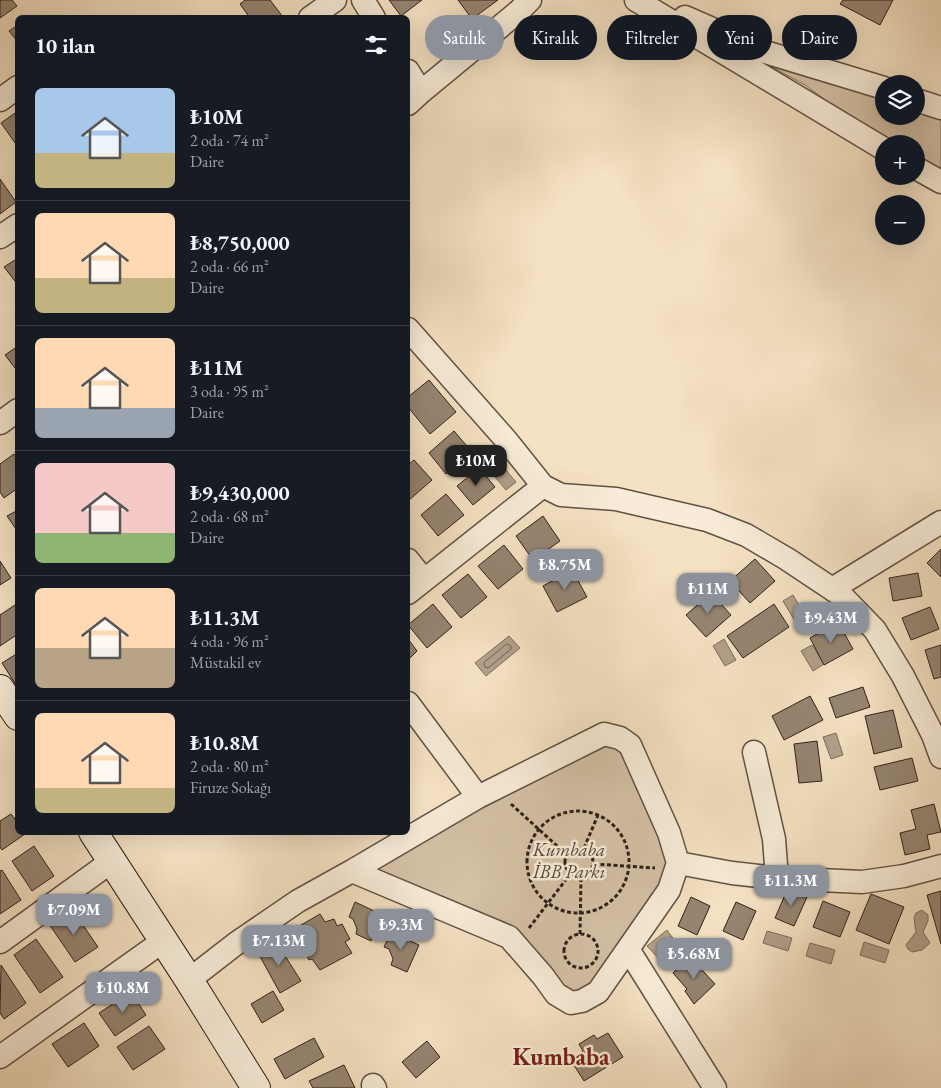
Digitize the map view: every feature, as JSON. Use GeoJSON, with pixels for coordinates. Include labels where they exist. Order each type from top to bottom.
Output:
{"type":"FeatureCollection","features":[{"type":"Feature","properties":{"kind":"street"},"geometry":{"type":"LineString","coordinates":[[314,15],[335,0]]}},
{"type":"Feature","properties":{"kind":"street"},"geometry":{"type":"LineString","coordinates":[[364,0],[372,15]]}},
{"type":"Feature","properties":{"kind":"street"},"geometry":{"type":"LineString","coordinates":[[410,80],[414,98],[519,12],[530,0]]}},
{"type":"Feature","properties":{"kind":"street"},"geometry":{"type":"LineString","coordinates":[[638,0],[703,24],[766,52],[875,85]]}},
{"type":"Feature","properties":{"kind":"street"},"geometry":{"type":"LineString","coordinates":[[638,0],[875,144]]}},
{"type":"Feature","properties":{"kind":"street"},"geometry":{"type":"LineString","coordinates":[[0,100],[15,89]]}},
{"type":"Feature","properties":{"kind":"street"},"geometry":{"type":"LineString","coordinates":[[925,103],[941,108]]}},
{"type":"Feature","properties":{"kind":"street"},"geometry":{"type":"LineString","coordinates":[[925,173],[941,182]]}},
{"type":"Feature","properties":{"kind":"street"},"geometry":{"type":"LineString","coordinates":[[0,237],[15,226]]}},
{"type":"Feature","properties":{"kind":"street"},"geometry":{"type":"LineString","coordinates":[[410,331],[543,486],[561,494],[616,499],[707,520],[746,535],[787,559],[842,596],[875,630],[903,676],[933,735],[941,757]]}},
{"type":"Feature","properties":{"kind":"street"},"geometry":{"type":"LineString","coordinates":[[0,423],[15,412]]}},
{"type":"Feature","properties":{"kind":"street"},"geometry":{"type":"LineString","coordinates":[[410,566],[416,586],[543,486]]}},
{"type":"Feature","properties":{"kind":"street"},"geometry":{"type":"LineString","coordinates":[[832,589],[941,522]]}},
{"type":"Feature","properties":{"kind":"street"},"geometry":{"type":"LineString","coordinates":[[0,690],[15,712]]}},
{"type":"Feature","properties":{"kind":"street"},"geometry":{"type":"LineString","coordinates":[[410,705],[486,793]]}},
{"type":"Feature","properties":{"kind":"street"},"geometry":{"type":"LineString","coordinates":[[189,980],[238,942],[298,900],[352,871],[486,793],[604,734],[620,738],[630,745],[669,833],[677,866],[668,890],[598,992],[582,1001],[571,1003],[556,994],[543,976],[508,937],[352,871]]}},
{"type":"Feature","properties":{"kind":"street"},"geometry":{"type":"LineString","coordinates":[[754,752],[774,839],[777,878]]}},
{"type":"Feature","properties":{"kind":"street"},"geometry":{"type":"LineString","coordinates":[[95,835],[256,1088]]}},
{"type":"Feature","properties":{"kind":"street"},"geometry":{"type":"LineString","coordinates":[[0,942],[112,861]]}},
{"type":"Feature","properties":{"kind":"street"},"geometry":{"type":"LineString","coordinates":[[677,866],[777,878],[862,882],[904,876],[941,866]]}},
{"type":"Feature","properties":{"kind":"street"},"geometry":{"type":"LineString","coordinates":[[0,1056],[163,940]]}},
{"type":"Feature","properties":{"kind":"street"},"geometry":{"type":"LineString","coordinates":[[628,949],[716,1088]]}},
{"type":"Feature","properties":{"kind":"path"},"geometry":{"type":"LineString","coordinates":[[486,793],[539,829],[567,854]]}},
{"type":"Feature","properties":{"kind":"path"},"geometry":{"type":"LineString","coordinates":[[582,811],[598,815],[612,823],[622,836],[628,850],[629,866],[625,882],[617,896],[604,906],[588,912],[570,913],[554,907],[540,896],[530,881],[526,864],[529,846],[539,829],[550,819],[566,812],[582,811]]}},
{"type":"Feature","properties":{"kind":"path"},"geometry":{"type":"LineString","coordinates":[[584,848],[598,815]]}},
{"type":"Feature","properties":{"kind":"path"},"geometry":{"type":"LineString","coordinates":[[584,848],[592,854],[594,864],[589,873],[580,877],[571,873],[565,863],[567,854],[574,849],[584,848]]}},
{"type":"Feature","properties":{"kind":"path"},"geometry":{"type":"LineString","coordinates":[[594,864],[677,866]]}},
{"type":"Feature","properties":{"kind":"path"},"geometry":{"type":"LineString","coordinates":[[516,944],[571,873]]}},
{"type":"Feature","properties":{"kind":"path"},"geometry":{"type":"LineString","coordinates":[[580,877],[580,934]]}},
{"type":"Feature","properties":{"kind":"path"},"geometry":{"type":"LineString","coordinates":[[580,934],[591,937],[595,941],[598,951],[595,961],[586,967],[580,968],[570,964],[564,954],[570,938],[580,934]]}},
{"type":"Feature","properties":{"kind":"green space"},"geometry":{"type":"Polygon","coordinates":[[[776,60],[875,91],[875,125],[925,125],[925,107],[941,112],[941,182],[925,172],[925,135],[875,135],[875,137],[805,85],[770,66],[776,60]]]}},
{"type":"Feature","properties":{"kind":"green space","name":"Kumbaba İBB Parkı"},"geometry":{"type":"Polygon","coordinates":[[[620,738],[678,863],[598,992],[571,1003],[508,937],[352,871],[620,738]]]}},
{"type":"Feature","properties":{"kind":"water"},"geometry":{"type":"Polygon","coordinates":[[[500,463],[516,482],[506,490],[490,471],[500,463]]]}},
{"type":"Feature","properties":{"kind":"water"},"geometry":{"type":"Polygon","coordinates":[[[793,595],[805,615],[795,621],[783,601],[793,595]]]}},
{"type":"Feature","properties":{"kind":"water"},"geometry":{"type":"Polygon","coordinates":[[[509,636],[520,648],[486,676],[475,663],[509,636]]]}},
{"type":"Feature","properties":{"kind":"water"},"geometry":{"type":"Polygon","coordinates":[[[724,639],[736,660],[725,666],[713,646],[724,639]]]}},
{"type":"Feature","properties":{"kind":"water"},"geometry":{"type":"Polygon","coordinates":[[[812,645],[824,664],[813,671],[801,651],[812,645]]]}},
{"type":"Feature","properties":{"kind":"water"},"geometry":{"type":"Polygon","coordinates":[[[836,733],[843,755],[831,759],[823,737],[836,733]]]}},
{"type":"Feature","properties":{"kind":"water"},"geometry":{"type":"Polygon","coordinates":[[[922,910],[928,915],[928,921],[923,932],[930,943],[922,950],[912,952],[906,945],[916,932],[914,918],[916,913],[922,910]]]}},
{"type":"Feature","properties":{"kind":"water"},"geometry":{"type":"Polygon","coordinates":[[[667,930],[680,948],[661,961],[647,946],[667,930]]]}},
{"type":"Feature","properties":{"kind":"water"},"geometry":{"type":"Polygon","coordinates":[[[767,931],[792,938],[788,951],[763,943],[767,931]]]}},
{"type":"Feature","properties":{"kind":"water"},"geometry":{"type":"Polygon","coordinates":[[[864,942],[889,950],[885,963],[860,955],[864,942]]]}},
{"type":"Feature","properties":{"kind":"water"},"geometry":{"type":"Polygon","coordinates":[[[810,943],[835,950],[831,964],[806,956],[810,943]]]}},
{"type":"Feature","properties":{"kind":"building"},"geometry":{"type":"Polygon","coordinates":[[[0,0],[12,0],[17,6],[0,18],[0,0]]]}},
{"type":"Feature","properties":{"kind":"building"},"geometry":{"type":"Polygon","coordinates":[[[245,0],[270,0],[281,15],[248,15],[240,4],[245,0]]]}},
{"type":"Feature","properties":{"kind":"building"},"geometry":{"type":"Polygon","coordinates":[[[389,0],[422,0],[402,15],[400,15],[389,0]]]}},
{"type":"Feature","properties":{"kind":"building"},"geometry":{"type":"Polygon","coordinates":[[[458,0],[498,0],[477,15],[469,15],[458,0]]]}},
{"type":"Feature","properties":{"kind":"building"},"geometry":{"type":"Polygon","coordinates":[[[843,0],[893,0],[880,25],[840,4],[843,0]]]}},
{"type":"Feature","properties":{"kind":"building"},"geometry":{"type":"Polygon","coordinates":[[[15,27],[15,38],[9,31],[15,27]]]}},
{"type":"Feature","properties":{"kind":"building"},"geometry":{"type":"Polygon","coordinates":[[[15,113],[15,143],[1,123],[15,113]]]}},
{"type":"Feature","properties":{"kind":"building"},"geometry":{"type":"Polygon","coordinates":[[[0,179],[15,203],[0,214],[0,179]]]}},
{"type":"Feature","properties":{"kind":"building"},"geometry":{"type":"Polygon","coordinates":[[[15,260],[15,281],[4,267],[15,260]]]}},
{"type":"Feature","properties":{"kind":"building"},"geometry":{"type":"Polygon","coordinates":[[[15,348],[15,368],[5,355],[15,348]]]}},
{"type":"Feature","properties":{"kind":"building"},"geometry":{"type":"Polygon","coordinates":[[[429,380],[456,412],[430,434],[410,409],[410,395],[429,380]]]}},
{"type":"Feature","properties":{"kind":"building"},"geometry":{"type":"Polygon","coordinates":[[[454,431],[472,452],[446,474],[429,453],[454,431]]]}},
{"type":"Feature","properties":{"kind":"building"},"geometry":{"type":"Polygon","coordinates":[[[14,454],[15,456],[15,490],[4,498],[0,492],[0,464],[14,454]]]}},
{"type":"Feature","properties":{"kind":"building"},"geometry":{"type":"Polygon","coordinates":[[[414,460],[432,480],[410,499],[410,463],[414,460]]]}},
{"type":"Feature","properties":{"kind":"building"},"geometry":{"type":"Polygon","coordinates":[[[479,468],[495,487],[473,505],[457,486],[479,468]]]}},
{"type":"Feature","properties":{"kind":"building"},"geometry":{"type":"Polygon","coordinates":[[[446,494],[464,515],[438,536],[421,515],[446,494]]]}},
{"type":"Feature","properties":{"kind":"building"},"geometry":{"type":"Polygon","coordinates":[[[15,512],[15,528],[7,516],[15,512]]]}},
{"type":"Feature","properties":{"kind":"building"},"geometry":{"type":"Polygon","coordinates":[[[543,516],[560,541],[533,560],[516,536],[543,516]]]}},
{"type":"Feature","properties":{"kind":"building"},"geometry":{"type":"Polygon","coordinates":[[[504,545],[523,569],[498,589],[478,566],[504,545]]]}},
{"type":"Feature","properties":{"kind":"building"},"geometry":{"type":"Polygon","coordinates":[[[941,549],[941,577],[927,563],[941,549]]]}},
{"type":"Feature","properties":{"kind":"building"},"geometry":{"type":"Polygon","coordinates":[[[755,559],[775,581],[750,603],[730,581],[755,559]]]}},
{"type":"Feature","properties":{"kind":"building"},"geometry":{"type":"Polygon","coordinates":[[[0,561],[11,578],[0,585],[0,561]]]}},
{"type":"Feature","properties":{"kind":"building"},"geometry":{"type":"Polygon","coordinates":[[[572,570],[587,597],[557,612],[543,586],[572,570]]]}},
{"type":"Feature","properties":{"kind":"building"},"geometry":{"type":"Polygon","coordinates":[[[918,573],[922,596],[893,601],[889,578],[918,573]]]}},
{"type":"Feature","properties":{"kind":"building"},"geometry":{"type":"Polygon","coordinates":[[[468,574],[487,597],[461,618],[442,595],[468,574]]]}},
{"type":"Feature","properties":{"kind":"building"},"geometry":{"type":"Polygon","coordinates":[[[711,593],[731,615],[706,637],[686,615],[711,593]]]}},
{"type":"Feature","properties":{"kind":"building"},"geometry":{"type":"Polygon","coordinates":[[[433,604],[452,627],[427,648],[410,627],[410,623],[433,604]]]}},
{"type":"Feature","properties":{"kind":"building"},"geometry":{"type":"Polygon","coordinates":[[[774,604],[789,627],[743,658],[727,636],[774,604]]]}},
{"type":"Feature","properties":{"kind":"building"},"geometry":{"type":"Polygon","coordinates":[[[15,605],[15,636],[0,646],[0,615],[15,605]]]}},
{"type":"Feature","properties":{"kind":"building"},"geometry":{"type":"Polygon","coordinates":[[[930,607],[939,629],[911,640],[902,618],[930,607]]]}},
{"type":"Feature","properties":{"kind":"building"},"geometry":{"type":"Polygon","coordinates":[[[838,622],[853,649],[824,665],[810,638],[838,622]]]}},
{"type":"Feature","properties":{"kind":"building"},"geometry":{"type":"Polygon","coordinates":[[[410,642],[417,651],[410,658],[410,642]]]}},
{"type":"Feature","properties":{"kind":"building"},"geometry":{"type":"Polygon","coordinates":[[[941,645],[941,677],[934,679],[925,650],[941,645]]]}},
{"type":"Feature","properties":{"kind":"building"},"geometry":{"type":"Polygon","coordinates":[[[15,655],[15,683],[2,663],[15,655]]]}},
{"type":"Feature","properties":{"kind":"building"},"geometry":{"type":"Polygon","coordinates":[[[863,687],[870,707],[836,718],[829,698],[863,687]]]}},
{"type":"Feature","properties":{"kind":"building"},"geometry":{"type":"Polygon","coordinates":[[[810,696],[823,720],[784,740],[772,716],[810,696]]]}},
{"type":"Feature","properties":{"kind":"building"},"geometry":{"type":"Polygon","coordinates":[[[893,710],[902,747],[874,754],[865,716],[893,710]]]}},
{"type":"Feature","properties":{"kind":"building"},"geometry":{"type":"Polygon","coordinates":[[[817,741],[822,781],[799,783],[794,744],[817,741]]]}},
{"type":"Feature","properties":{"kind":"building"},"geometry":{"type":"Polygon","coordinates":[[[912,758],[918,781],[880,790],[874,767],[912,758]]]}},
{"type":"Feature","properties":{"kind":"building"},"geometry":{"type":"Polygon","coordinates":[[[934,804],[941,832],[927,835],[930,849],[905,855],[900,833],[916,829],[911,810],[934,804]]]}},
{"type":"Feature","properties":{"kind":"building"},"geometry":{"type":"Polygon","coordinates":[[[11,814],[15,819],[15,835],[24,835],[2,850],[0,847],[0,821],[11,814]]]}},
{"type":"Feature","properties":{"kind":"building"},"geometry":{"type":"Polygon","coordinates":[[[34,846],[54,876],[32,891],[12,861],[34,846]]]}},
{"type":"Feature","properties":{"kind":"building"},"geometry":{"type":"Polygon","coordinates":[[[2,870],[21,900],[0,914],[0,871],[2,870]]]}},
{"type":"Feature","properties":{"kind":"building"},"geometry":{"type":"Polygon","coordinates":[[[788,888],[807,897],[794,926],[775,918],[788,888]]]}},
{"type":"Feature","properties":{"kind":"building"},"geometry":{"type":"Polygon","coordinates":[[[941,891],[941,944],[927,895],[941,891]]]}},
{"type":"Feature","properties":{"kind":"building"},"geometry":{"type":"Polygon","coordinates":[[[871,894],[904,907],[889,944],[856,930],[871,894]]]}},
{"type":"Feature","properties":{"kind":"building"},"geometry":{"type":"Polygon","coordinates":[[[691,897],[710,906],[697,935],[678,926],[691,897]]]}},
{"type":"Feature","properties":{"kind":"building"},"geometry":{"type":"Polygon","coordinates":[[[823,901],[850,912],[840,937],[813,927],[823,901]]]}},
{"type":"Feature","properties":{"kind":"building"},"geometry":{"type":"Polygon","coordinates":[[[355,902],[383,915],[371,941],[356,934],[357,929],[353,919],[349,917],[355,902]]]}},
{"type":"Feature","properties":{"kind":"building"},"geometry":{"type":"Polygon","coordinates":[[[736,902],[756,911],[743,940],[723,931],[736,902]]]}},
{"type":"Feature","properties":{"kind":"building"},"geometry":{"type":"Polygon","coordinates":[[[72,909],[98,947],[75,962],[49,924],[72,909]]]}},
{"type":"Feature","properties":{"kind":"building"},"geometry":{"type":"Polygon","coordinates":[[[320,914],[325,922],[334,919],[337,926],[342,924],[350,939],[345,942],[352,953],[320,970],[312,959],[309,960],[301,945],[305,943],[296,928],[320,914]]]}},
{"type":"Feature","properties":{"kind":"building"},"geometry":{"type":"Polygon","coordinates":[[[391,932],[419,945],[407,972],[391,965],[393,959],[389,949],[384,947],[391,932]]]}},
{"type":"Feature","properties":{"kind":"building"},"geometry":{"type":"Polygon","coordinates":[[[36,939],[63,977],[40,993],[14,955],[36,939]]]}},
{"type":"Feature","properties":{"kind":"building"},"geometry":{"type":"Polygon","coordinates":[[[275,940],[301,981],[280,993],[257,951],[275,940]]]}},
{"type":"Feature","properties":{"kind":"building"},"geometry":{"type":"Polygon","coordinates":[[[690,957],[715,984],[694,1004],[685,991],[687,989],[673,973],[690,957]]]}},
{"type":"Feature","properties":{"kind":"building"},"geometry":{"type":"Polygon","coordinates":[[[1,965],[26,1003],[4,1019],[0,1013],[1,965]]]}},
{"type":"Feature","properties":{"kind":"building"},"geometry":{"type":"Polygon","coordinates":[[[273,991],[284,1010],[262,1023],[251,1004],[273,991]]]}},
{"type":"Feature","properties":{"kind":"building"},"geometry":{"type":"Polygon","coordinates":[[[131,992],[146,1015],[115,1036],[99,1013],[131,992]]]}},
{"type":"Feature","properties":{"kind":"building"},"geometry":{"type":"Polygon","coordinates":[[[84,1023],[99,1046],[68,1067],[52,1044],[84,1023]]]}},
{"type":"Feature","properties":{"kind":"building"},"geometry":{"type":"Polygon","coordinates":[[[149,1026],[165,1049],[133,1070],[117,1047],[149,1026]]]}},
{"type":"Feature","properties":{"kind":"building"},"geometry":{"type":"Polygon","coordinates":[[[608,1033],[623,1057],[584,1081],[570,1059],[583,1051],[579,1044],[594,1035],[597,1039],[608,1033]]]}},
{"type":"Feature","properties":{"kind":"building"},"geometry":{"type":"Polygon","coordinates":[[[314,1038],[324,1057],[285,1079],[274,1059],[314,1038]]]}},
{"type":"Feature","properties":{"kind":"building"},"geometry":{"type":"Polygon","coordinates":[[[427,1041],[440,1057],[416,1078],[402,1062],[427,1041]]]}},
{"type":"Feature","properties":{"kind":"building"},"geometry":{"type":"Polygon","coordinates":[[[344,1065],[355,1088],[313,1088],[309,1081],[344,1065]]]}},
{"type":"Feature","properties":{"kind":"district","name":"Kumbaba"},"geometry":{"type":"Point","coordinates":[561,1056]}}]}
